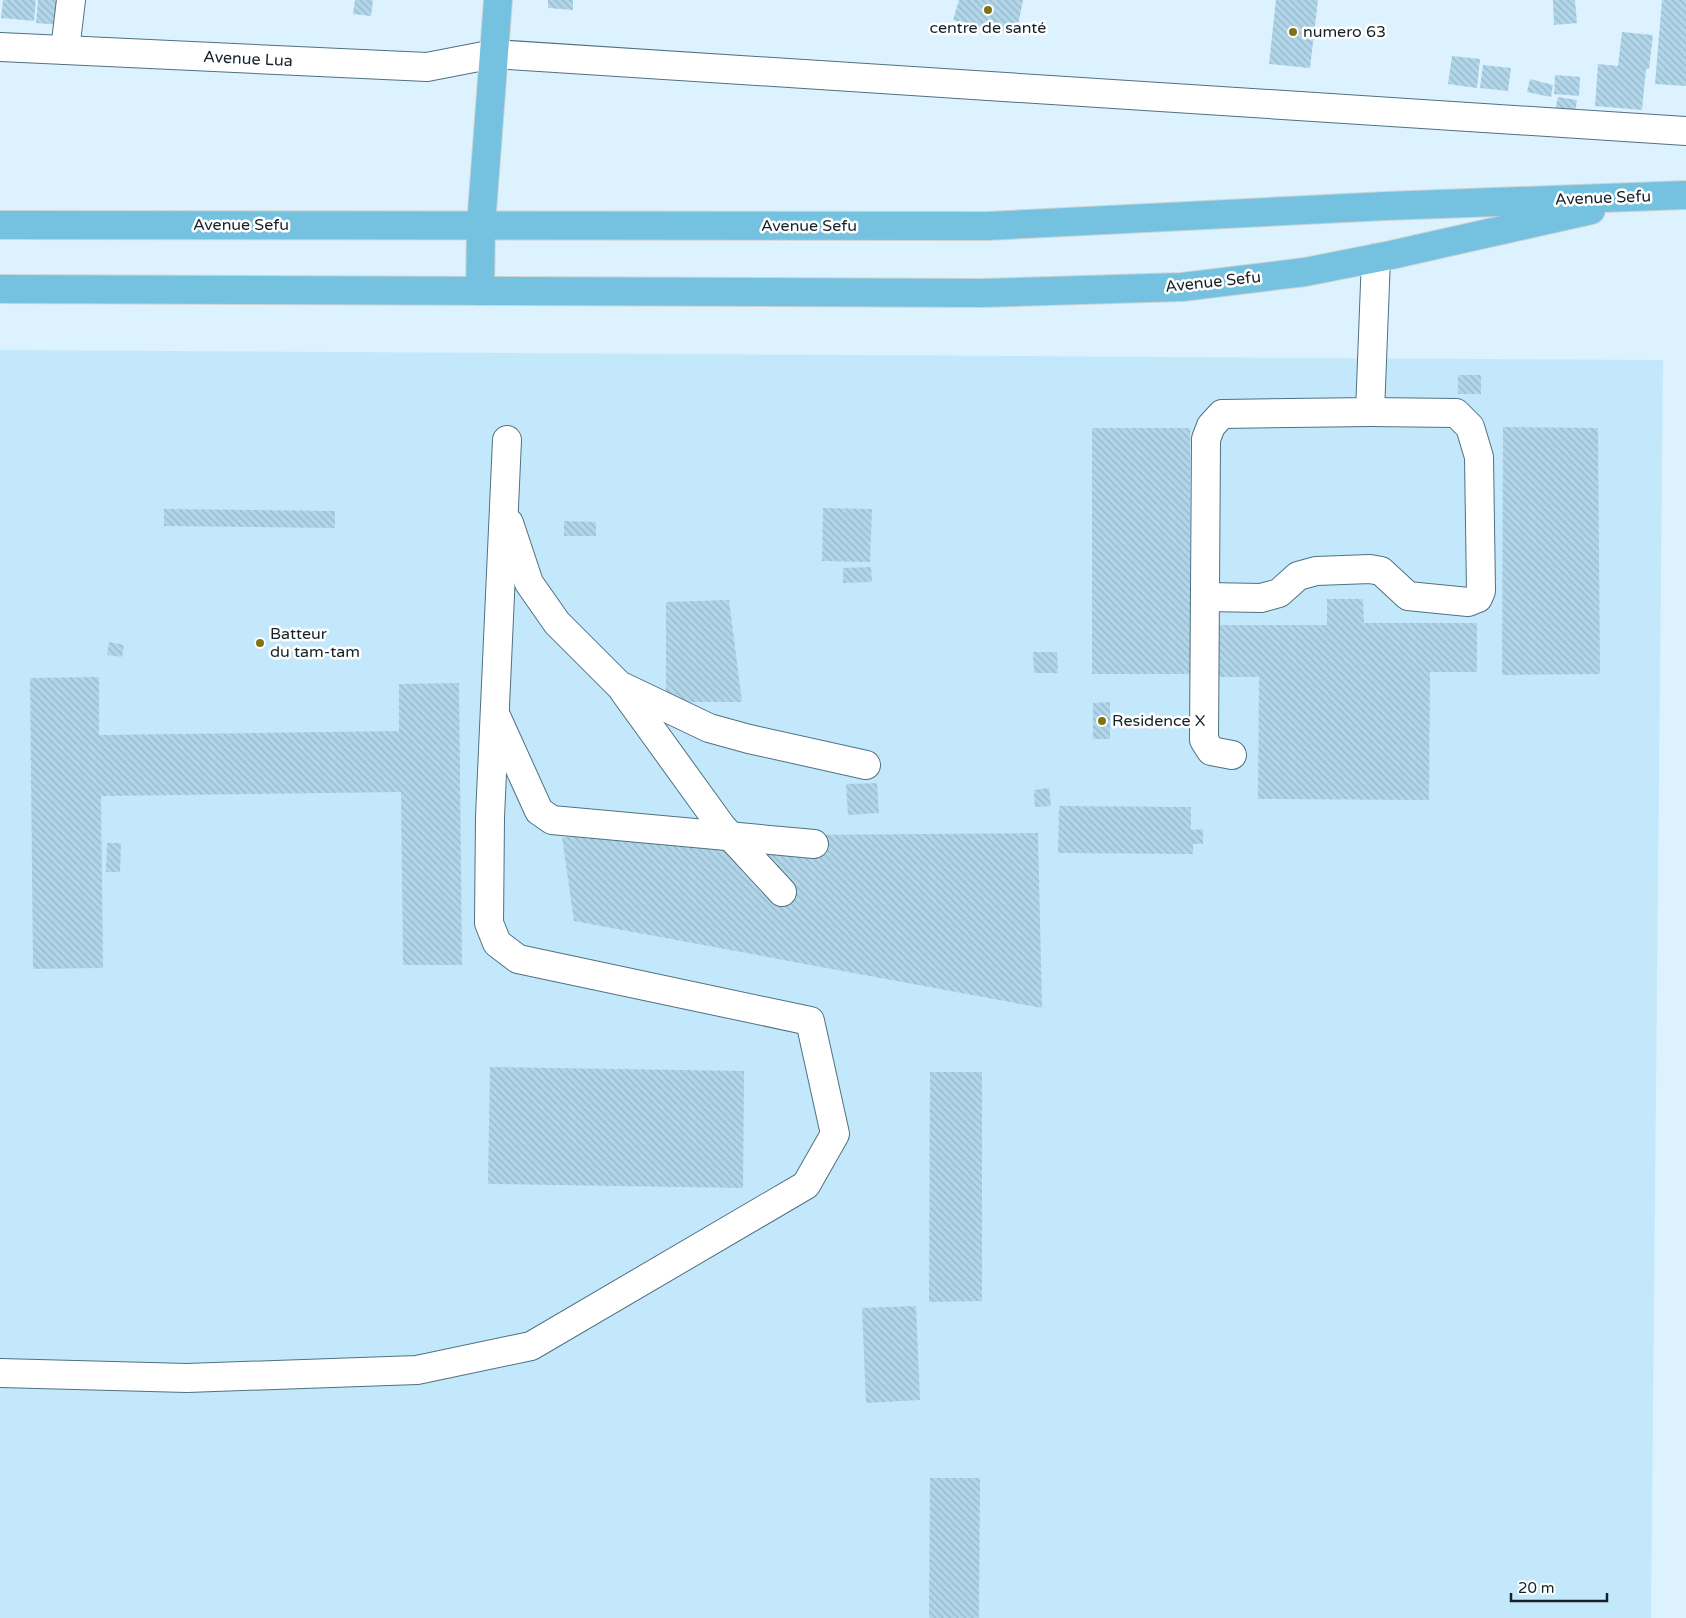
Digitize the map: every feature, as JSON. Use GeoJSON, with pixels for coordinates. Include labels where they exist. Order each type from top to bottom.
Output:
{"type":"FeatureCollection","features":[{"type":"Feature","properties":{"kind":"main road"},"geometry":{"type":"LineString","coordinates":[[480,291],[481,225],[498,0]]}},
{"type":"Feature","properties":{"kind":"main road"},"geometry":{"type":"LineString","coordinates":[[1659,195],[1686,195]]}},
{"type":"Feature","properties":{"kind":"main road","name":"Avenue Sefu"},"geometry":{"type":"LineString","coordinates":[[0,225],[987,226],[1376,206],[1659,195]]}},
{"type":"Feature","properties":{"kind":"main road","name":"Avenue Sefu"},"geometry":{"type":"LineString","coordinates":[[0,290],[981,293],[1182,287],[1305,272],[1659,195]]}},
{"type":"Feature","properties":{"kind":"street"},"geometry":{"type":"LineString","coordinates":[[66,50],[71,0]]}},
{"type":"Feature","properties":{"kind":"street","name":"Avenue Lua"},"geometry":{"type":"LineString","coordinates":[[0,47],[427,67],[494,54],[1686,131]]}},
{"type":"Feature","properties":{"kind":"street"},"geometry":{"type":"LineString","coordinates":[[1370,412],[1376,258]]}},
{"type":"Feature","properties":{"kind":"street"},"geometry":{"type":"LineString","coordinates":[[1206,597],[1262,598],[1279,593],[1298,576],[1316,571],[1370,569],[1381,572],[1408,596],[1468,602],[1478,598],[1482,592],[1479,457],[1470,427],[1456,413],[1370,412],[1222,414],[1211,426],[1206,439],[1204,740],[1211,751],[1232,756]]}},
{"type":"Feature","properties":{"kind":"street"},"geometry":{"type":"LineString","coordinates":[[0,1373],[187,1378],[417,1370],[530,1346],[806,1185],[835,1134],[810,1021],[518,959],[497,943],[489,923],[490,817],[508,440]]}},
{"type":"Feature","properties":{"kind":"street"},"geometry":{"type":"LineString","coordinates":[[504,507],[529,583],[557,623],[619,685],[722,827],[782,892]]}},
{"type":"Feature","properties":{"kind":"street"},"geometry":{"type":"LineString","coordinates":[[619,685],[710,728],[749,739],[866,764]]}},
{"type":"Feature","properties":{"kind":"street"},"geometry":{"type":"LineString","coordinates":[[495,712],[539,811],[552,820],[814,844]]}},
{"type":"Feature","properties":{"kind":"shaded area"},"geometry":{"type":"Polygon","coordinates":[[[0,350],[1663,360],[1651,1618],[0,1618],[0,350]]]}},
{"type":"Feature","properties":{"kind":"building"},"geometry":{"type":"Polygon","coordinates":[[[3,0],[36,0],[34,21],[1,18],[3,0]]]}},
{"type":"Feature","properties":{"kind":"building"},"geometry":{"type":"Polygon","coordinates":[[[38,0],[63,0],[61,25],[36,23],[38,0]]]}},
{"type":"Feature","properties":{"kind":"building"},"geometry":{"type":"Polygon","coordinates":[[[355,0],[373,0],[371,16],[353,14],[355,0]]]}},
{"type":"Feature","properties":{"kind":"building"},"geometry":{"type":"Polygon","coordinates":[[[548,0],[573,0],[573,10],[548,8],[548,0]]]}},
{"type":"Feature","properties":{"kind":"building","name":"centre de santé"},"geometry":{"type":"Polygon","coordinates":[[[959,0],[1023,0],[1016,36],[953,20],[959,0]]]}},
{"type":"Feature","properties":{"kind":"building","name":"numero 63"},"geometry":{"type":"Polygon","coordinates":[[[1276,0],[1318,0],[1310,68],[1269,64],[1276,0]]]}},
{"type":"Feature","properties":{"kind":"building"},"geometry":{"type":"Polygon","coordinates":[[[1553,0],[1575,0],[1577,23],[1554,25],[1553,0]]]}},
{"type":"Feature","properties":{"kind":"building"},"geometry":{"type":"Polygon","coordinates":[[[1662,0],[1686,0],[1686,86],[1655,84],[1662,0]]]}},
{"type":"Feature","properties":{"kind":"building"},"geometry":{"type":"Polygon","coordinates":[[[1622,32],[1653,35],[1649,69],[1646,69],[1642,110],[1595,106],[1598,64],[1618,66],[1622,32]]]}},
{"type":"Feature","properties":{"kind":"building"},"geometry":{"type":"Polygon","coordinates":[[[1452,56],[1480,59],[1477,88],[1448,84],[1452,56]]]}},
{"type":"Feature","properties":{"kind":"building"},"geometry":{"type":"Polygon","coordinates":[[[1483,65],[1511,68],[1508,91],[1480,88],[1483,65]]]}},
{"type":"Feature","properties":{"kind":"building"},"geometry":{"type":"Polygon","coordinates":[[[1555,75],[1580,77],[1579,96],[1554,94],[1555,75]]]}},
{"type":"Feature","properties":{"kind":"building"},"geometry":{"type":"Polygon","coordinates":[[[1530,79],[1553,85],[1551,97],[1527,92],[1530,79]]]}},
{"type":"Feature","properties":{"kind":"building"},"geometry":{"type":"Polygon","coordinates":[[[1558,97],[1577,100],[1575,114],[1555,111],[1558,97]]]}},
{"type":"Feature","properties":{"kind":"building"},"geometry":{"type":"Polygon","coordinates":[[[1458,375],[1481,375],[1481,394],[1458,394],[1458,375]]]}},
{"type":"Feature","properties":{"kind":"building"},"geometry":{"type":"Polygon","coordinates":[[[1503,427],[1598,428],[1600,674],[1502,675],[1503,427]]]}},
{"type":"Feature","properties":{"kind":"building"},"geometry":{"type":"Polygon","coordinates":[[[1092,428],[1190,428],[1190,674],[1092,674],[1092,428]]]}},
{"type":"Feature","properties":{"kind":"building"},"geometry":{"type":"Polygon","coordinates":[[[823,508],[872,509],[870,562],[822,561],[823,508]]]}},
{"type":"Feature","properties":{"kind":"building"},"geometry":{"type":"Polygon","coordinates":[[[164,509],[335,511],[335,528],[164,526],[164,509]]]}},
{"type":"Feature","properties":{"kind":"building"},"geometry":{"type":"Polygon","coordinates":[[[564,521],[596,522],[596,536],[564,536],[564,521]]]}},
{"type":"Feature","properties":{"kind":"building"},"geometry":{"type":"Polygon","coordinates":[[[871,567],[872,582],[843,583],[843,568],[871,567]]]}},
{"type":"Feature","properties":{"kind":"building"},"geometry":{"type":"Polygon","coordinates":[[[1327,599],[1363,599],[1364,623],[1477,623],[1477,672],[1430,672],[1429,800],[1258,799],[1259,677],[1218,677],[1218,625],[1327,625],[1327,599]]]}},
{"type":"Feature","properties":{"kind":"building"},"geometry":{"type":"Polygon","coordinates":[[[729,600],[742,702],[666,702],[666,602],[729,600]]]}},
{"type":"Feature","properties":{"kind":"building"},"geometry":{"type":"Polygon","coordinates":[[[109,642],[124,645],[122,657],[107,655],[109,642]]]}},
{"type":"Feature","properties":{"kind":"building"},"geometry":{"type":"Polygon","coordinates":[[[1033,652],[1057,652],[1058,673],[1034,673],[1033,652]]]}},
{"type":"Feature","properties":{"kind":"building"},"geometry":{"type":"Polygon","coordinates":[[[99,677],[99,735],[399,731],[399,684],[459,683],[462,965],[403,965],[401,792],[101,796],[103,968],[33,969],[30,678],[99,677]]]}},
{"type":"Feature","properties":{"kind":"building","name":"Residence X"},"geometry":{"type":"Polygon","coordinates":[[[1110,702],[1110,739],[1093,739],[1093,703],[1110,702]]]}},
{"type":"Feature","properties":{"kind":"building"},"geometry":{"type":"Polygon","coordinates":[[[877,783],[879,813],[848,815],[846,784],[877,783]]]}},
{"type":"Feature","properties":{"kind":"building"},"geometry":{"type":"Polygon","coordinates":[[[1049,788],[1051,806],[1035,807],[1034,790],[1049,788]]]}},
{"type":"Feature","properties":{"kind":"building"},"geometry":{"type":"Polygon","coordinates":[[[1059,806],[1191,807],[1191,830],[1203,829],[1203,844],[1193,844],[1193,854],[1058,853],[1059,806]]]}},
{"type":"Feature","properties":{"kind":"building"},"geometry":{"type":"Polygon","coordinates":[[[1038,833],[1042,1008],[574,921],[562,837],[1038,833]]]}},
{"type":"Feature","properties":{"kind":"building"},"geometry":{"type":"Polygon","coordinates":[[[107,843],[121,843],[120,872],[106,872],[107,843]]]}},
{"type":"Feature","properties":{"kind":"building"},"geometry":{"type":"Polygon","coordinates":[[[490,1067],[744,1071],[743,1188],[488,1184],[490,1067]]]}},
{"type":"Feature","properties":{"kind":"building"},"geometry":{"type":"Polygon","coordinates":[[[930,1072],[982,1072],[982,1301],[929,1302],[930,1072]]]}},
{"type":"Feature","properties":{"kind":"building"},"geometry":{"type":"Polygon","coordinates":[[[916,1306],[920,1400],[866,1403],[862,1308],[916,1306]]]}},
{"type":"Feature","properties":{"kind":"building"},"geometry":{"type":"Polygon","coordinates":[[[930,1478],[980,1478],[979,1618],[929,1618],[930,1478]]]}},
{"type":"Feature","properties":{"kind":"place","name":"centre de santé"},"geometry":{"type":"Point","coordinates":[988,10]}},
{"type":"Feature","properties":{"kind":"place","name":"numero 63"},"geometry":{"type":"Point","coordinates":[1293,32]}},
{"type":"Feature","properties":{"kind":"place","name":"Batteur du tam-tam"},"geometry":{"type":"Point","coordinates":[260,643]}},
{"type":"Feature","properties":{"kind":"place","name":"Residence X"},"geometry":{"type":"Point","coordinates":[1102,721]}}]}
